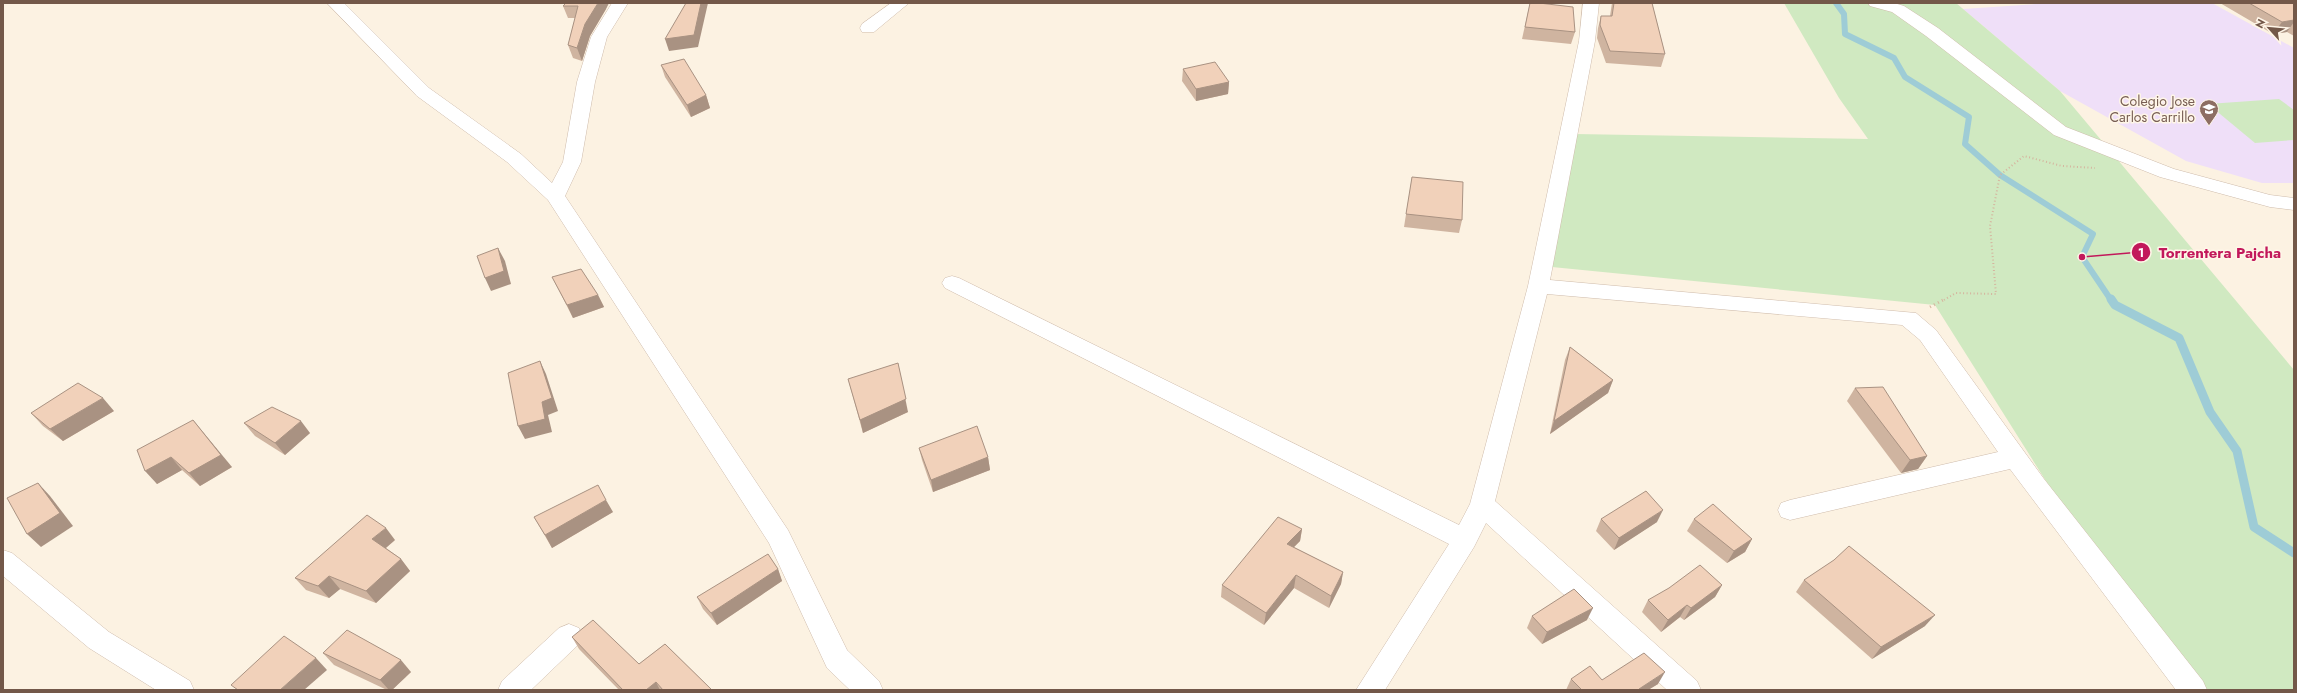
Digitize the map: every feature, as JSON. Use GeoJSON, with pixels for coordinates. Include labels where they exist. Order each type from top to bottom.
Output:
{"type":"FeatureCollection","features":[{"type":"Feature","properties":{"kind":"street"},"geometry":{"type":"LineString","coordinates":[[335,3],[423,92],[514,158],[554,196],[779,536],[837,659],[869,690]]}},
{"type":"Feature","properties":{"kind":"street"},"geometry":{"type":"LineString","coordinates":[[554,196],[572,162],[586,82],[599,37],[620,3]]}},
{"type":"Feature","properties":{"kind":"street"},"geometry":{"type":"LineString","coordinates":[[868,28],[901,3]]}},
{"type":"Feature","properties":{"kind":"street"},"geometry":{"type":"LineString","coordinates":[[1370,690],[1465,540],[1482,504],[1538,286],[1586,42],[1592,3]]}},
{"type":"Feature","properties":{"kind":"street"},"geometry":{"type":"LineString","coordinates":[[1876,3],[1898,9],[1932,32],[2060,130],[2167,173],[2270,201],[2294,204]]}},
{"type":"Feature","properties":{"kind":"street"},"geometry":{"type":"LineString","coordinates":[[952,283],[1465,540]]}},
{"type":"Feature","properties":{"kind":"street"},"geometry":{"type":"LineString","coordinates":[[1538,286],[1908,318],[1928,334],[2015,458],[2193,690]]}},
{"type":"Feature","properties":{"kind":"street"},"geometry":{"type":"LineString","coordinates":[[1790,510],[2015,458]]}},
{"type":"Feature","properties":{"kind":"street"},"geometry":{"type":"LineString","coordinates":[[1482,504],[1687,690]]}},
{"type":"Feature","properties":{"kind":"street"},"geometry":{"type":"LineString","coordinates":[[3,561],[100,640],[180,690]]}},
{"type":"Feature","properties":{"kind":"street"},"geometry":{"type":"LineString","coordinates":[[512,690],[569,636]]}},
{"type":"Feature","properties":{"kind":"path"},"geometry":{"type":"LineString","coordinates":[[1908,318],[1956,293],[1996,294],[1990,226],[2000,175],[2024,156],[2062,166]]}},
{"type":"Feature","properties":{"kind":"shaded area","name":"Colegio Jose Carlos Carrillo"},"geometry":{"type":"Polygon","coordinates":[[[2052,3],[2212,3],[2294,48],[2294,183],[2262,183],[2186,161],[2060,91],[1963,9],[2052,3]]]}},
{"type":"Feature","properties":{"kind":"green space"},"geometry":{"type":"Polygon","coordinates":[[[1784,3],[1956,3],[2060,91],[2294,370],[2294,690],[2206,690],[2073,524],[1935,305],[1552,267],[1575,134],[1868,139],[1839,98],[1784,3]]]}},
{"type":"Feature","properties":{"kind":"green space"},"geometry":{"type":"Polygon","coordinates":[[[2279,99],[2294,110],[2294,140],[2255,143],[2208,104],[2279,99]]]}},
{"type":"Feature","properties":{"kind":"building"},"geometry":{"type":"Polygon","coordinates":[[[566,3],[598,3],[585,24],[577,48],[568,45],[578,6],[563,6],[566,3]]]}},
{"type":"Feature","properties":{"kind":"building"},"geometry":{"type":"Polygon","coordinates":[[[686,3],[701,3],[694,35],[665,39],[686,3]]]}},
{"type":"Feature","properties":{"kind":"building"},"geometry":{"type":"Polygon","coordinates":[[[1530,3],[1573,7],[1575,32],[1525,27],[1530,3]]]}},
{"type":"Feature","properties":{"kind":"building"},"geometry":{"type":"Polygon","coordinates":[[[1614,3],[1652,3],[1665,54],[1610,51],[1600,25],[1601,16],[1612,16],[1614,3]]]}},
{"type":"Feature","properties":{"kind":"building"},"geometry":{"type":"Polygon","coordinates":[[[2249,3],[2294,3],[2294,20],[2282,22],[2249,3]]]}},
{"type":"Feature","properties":{"kind":"building"},"geometry":{"type":"Polygon","coordinates":[[[684,59],[706,95],[687,105],[661,65],[684,59]]]}},
{"type":"Feature","properties":{"kind":"building"},"geometry":{"type":"Polygon","coordinates":[[[1215,62],[1229,82],[1196,89],[1183,69],[1215,62]]]}},
{"type":"Feature","properties":{"kind":"building"},"geometry":{"type":"Polygon","coordinates":[[[1412,177],[1463,182],[1462,220],[1406,214],[1412,177]]]}},
{"type":"Feature","properties":{"kind":"building"},"geometry":{"type":"Polygon","coordinates":[[[498,248],[504,271],[485,278],[477,256],[498,248]]]}},
{"type":"Feature","properties":{"kind":"building"},"geometry":{"type":"Polygon","coordinates":[[[581,269],[598,295],[567,305],[552,277],[581,269]]]}},
{"type":"Feature","properties":{"kind":"building"},"geometry":{"type":"Polygon","coordinates":[[[1570,347],[1613,380],[1554,421],[1570,347]]]}},
{"type":"Feature","properties":{"kind":"building"},"geometry":{"type":"Polygon","coordinates":[[[540,361],[552,398],[542,402],[545,419],[518,426],[508,373],[540,361]]]}},
{"type":"Feature","properties":{"kind":"building"},"geometry":{"type":"Polygon","coordinates":[[[898,363],[906,399],[860,420],[848,379],[898,363]]]}},
{"type":"Feature","properties":{"kind":"building"},"geometry":{"type":"Polygon","coordinates":[[[78,383],[103,398],[50,429],[31,413],[78,383]]]}},
{"type":"Feature","properties":{"kind":"building"},"geometry":{"type":"Polygon","coordinates":[[[1883,387],[1927,456],[1910,460],[1855,388],[1883,387]]]}},
{"type":"Feature","properties":{"kind":"building"},"geometry":{"type":"Polygon","coordinates":[[[272,407],[301,421],[275,443],[244,423],[272,407]]]}},
{"type":"Feature","properties":{"kind":"building"},"geometry":{"type":"Polygon","coordinates":[[[193,420],[221,455],[189,473],[171,457],[145,471],[137,450],[193,420]]]}},
{"type":"Feature","properties":{"kind":"building"},"geometry":{"type":"Polygon","coordinates":[[[977,426],[988,457],[931,480],[919,448],[977,426]]]}},
{"type":"Feature","properties":{"kind":"building"},"geometry":{"type":"Polygon","coordinates":[[[38,483],[60,513],[27,534],[7,498],[38,483]]]}},
{"type":"Feature","properties":{"kind":"building"},"geometry":{"type":"Polygon","coordinates":[[[598,485],[606,500],[545,535],[534,517],[598,485]]]}},
{"type":"Feature","properties":{"kind":"building"},"geometry":{"type":"Polygon","coordinates":[[[1646,491],[1663,510],[1619,538],[1601,519],[1646,491]]]}},
{"type":"Feature","properties":{"kind":"building"},"geometry":{"type":"Polygon","coordinates":[[[1713,504],[1752,539],[1734,551],[1694,519],[1713,504]]]}},
{"type":"Feature","properties":{"kind":"building"},"geometry":{"type":"Polygon","coordinates":[[[367,515],[386,528],[372,539],[401,559],[366,591],[329,576],[318,586],[295,578],[367,515]]]}},
{"type":"Feature","properties":{"kind":"building"},"geometry":{"type":"Polygon","coordinates":[[[1278,517],[1302,529],[1287,544],[1343,572],[1331,596],[1296,575],[1266,613],[1222,585],[1278,517]]]}},
{"type":"Feature","properties":{"kind":"building"},"geometry":{"type":"Polygon","coordinates":[[[1849,546],[1935,615],[1881,647],[1804,580],[1834,560],[1849,546]]]}},
{"type":"Feature","properties":{"kind":"building"},"geometry":{"type":"Polygon","coordinates":[[[768,554],[778,569],[711,613],[697,597],[768,554]]]}},
{"type":"Feature","properties":{"kind":"building"},"geometry":{"type":"Polygon","coordinates":[[[1700,565],[1722,585],[1691,608],[1687,605],[1668,620],[1648,600],[1669,588],[1700,565]]]}},
{"type":"Feature","properties":{"kind":"building"},"geometry":{"type":"Polygon","coordinates":[[[1574,589],[1593,608],[1547,632],[1532,616],[1574,589]]]}},
{"type":"Feature","properties":{"kind":"building"},"geometry":{"type":"Polygon","coordinates":[[[593,620],[639,664],[665,644],[712,690],[663,690],[656,682],[646,690],[623,690],[572,637],[593,620]]]}},
{"type":"Feature","properties":{"kind":"building"},"geometry":{"type":"Polygon","coordinates":[[[347,630],[401,660],[380,680],[323,653],[347,630]]]}},
{"type":"Feature","properties":{"kind":"building"},"geometry":{"type":"Polygon","coordinates":[[[284,636],[316,658],[280,690],[238,690],[231,685],[284,636]]]}},
{"type":"Feature","properties":{"kind":"building"},"geometry":{"type":"Polygon","coordinates":[[[1644,653],[1665,672],[1639,689],[1640,690],[1582,690],[1571,679],[1590,666],[1602,680],[1644,653]]]}},
{"type":"Feature","properties":{"kind":"waterway"},"geometry":{"type":"LineString","coordinates":[[1836,3],[1844,14],[1845,34],[1894,58],[1905,77],[1969,117],[1965,144],[2000,175],[2093,234],[2082,257],[2111,300]]}},
{"type":"Feature","properties":{"kind":"waterway"},"geometry":{"type":"LineString","coordinates":[[2111,299],[2115,305],[2179,338],[2210,412],[2237,451],[2254,527],[2294,553]]}},
{"type":"Feature","properties":{"kind":"place","name":"Colegio Jose Carlos Carrillo"},"geometry":{"type":"Point","coordinates":[2209,126]}},
{"type":"Feature","properties":{"kind":"place","name":"Torrentera Pajcha"},"geometry":{"type":"Point","coordinates":[2082,257]}}]}
